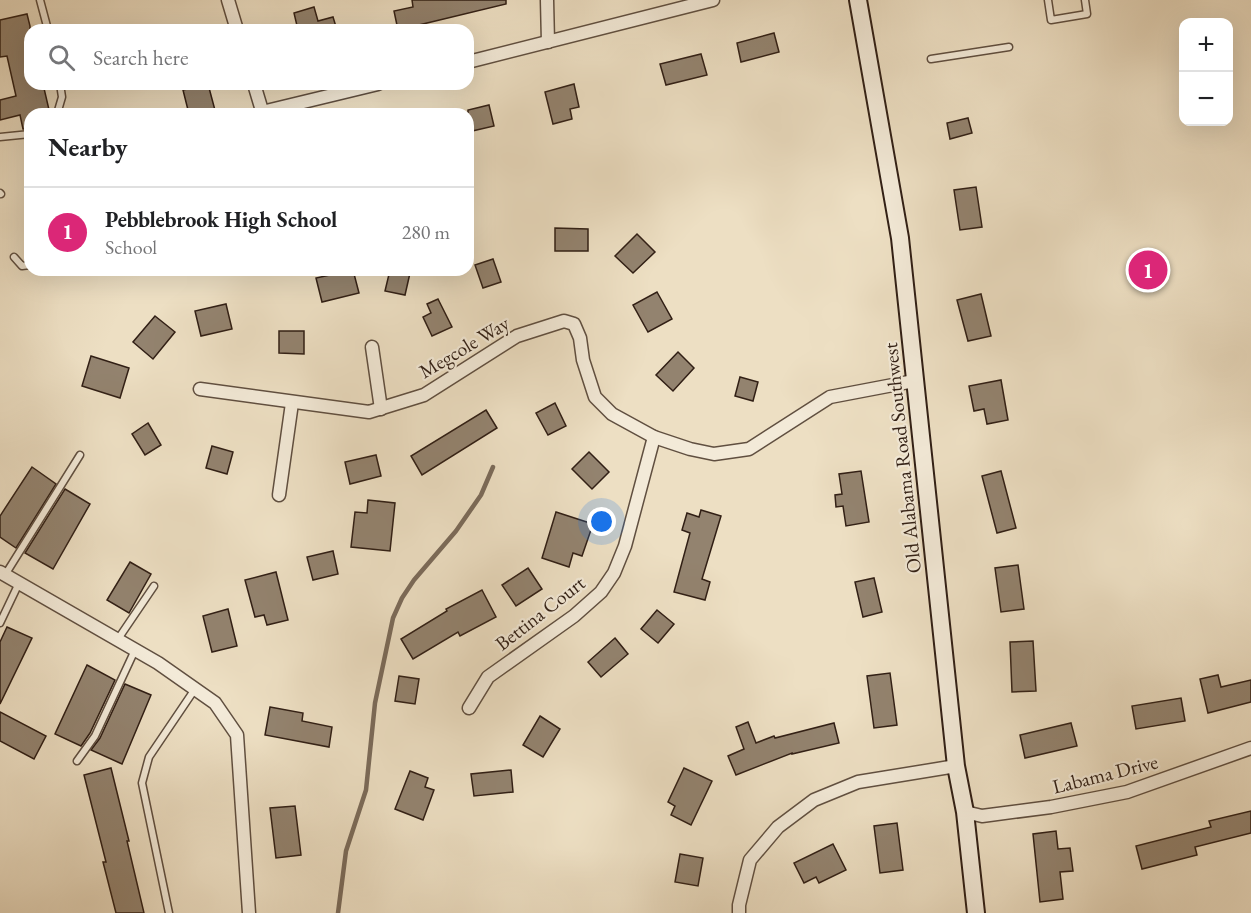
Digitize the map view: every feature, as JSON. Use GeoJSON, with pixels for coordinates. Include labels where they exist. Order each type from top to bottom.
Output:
{"type":"FeatureCollection","features":[{"type":"Feature","properties":{"kind":"street"},"geometry":{"type":"LineString","coordinates":[[228,0],[235,24]]}},
{"type":"Feature","properties":{"kind":"street"},"geometry":{"type":"LineString","coordinates":[[547,0],[548,42]]}},
{"type":"Feature","properties":{"kind":"street"},"geometry":{"type":"LineString","coordinates":[[474,60],[713,0]]}},
{"type":"Feature","properties":{"kind":"street","name":"Old Alabama Road Southwest"},"geometry":{"type":"LineString","coordinates":[[858,0],[900,237],[956,766],[965,812],[976,913]]}},
{"type":"Feature","properties":{"kind":"street"},"geometry":{"type":"LineString","coordinates":[[256,90],[261,108]]}},
{"type":"Feature","properties":{"kind":"street"},"geometry":{"type":"LineString","coordinates":[[283,108],[354,90]]}},
{"type":"Feature","properties":{"kind":"street","name":"Megcole Way"},"geometry":{"type":"LineString","coordinates":[[200,389],[369,412],[381,410],[424,395],[517,336],[564,321],[574,324],[595,397],[612,414],[654,437],[714,454],[749,449],[830,397],[914,381]]}},
{"type":"Feature","properties":{"kind":"street"},"geometry":{"type":"LineString","coordinates":[[372,347],[381,410]]}},
{"type":"Feature","properties":{"kind":"street"},"geometry":{"type":"LineString","coordinates":[[279,495],[292,403]]}},
{"type":"Feature","properties":{"kind":"street","name":"Bettina Court"},"geometry":{"type":"LineString","coordinates":[[469,708],[488,677],[574,616],[601,592],[614,573],[625,546],[654,437]]}},
{"type":"Feature","properties":{"kind":"street"},"geometry":{"type":"LineString","coordinates":[[3,574],[158,663],[215,703],[237,735],[249,913]]}},
{"type":"Feature","properties":{"kind":"street","name":"Labama Drive"},"geometry":{"type":"LineString","coordinates":[[965,812],[982,816],[1052,807],[1127,792],[1251,748]]}},
{"type":"Feature","properties":{"kind":"street"},"geometry":{"type":"LineString","coordinates":[[739,913],[750,860],[778,827],[814,800],[858,782],[956,766]]}},
{"type":"Feature","properties":{"kind":"lane"},"geometry":{"type":"LineString","coordinates":[[40,0],[46,24]]}},
{"type":"Feature","properties":{"kind":"lane"},"geometry":{"type":"LineString","coordinates":[[1048,0],[1051,20],[1087,14],[1085,0]]}},
{"type":"Feature","properties":{"kind":"lane"},"geometry":{"type":"LineString","coordinates":[[931,59],[1009,47]]}},
{"type":"Feature","properties":{"kind":"lane"},"geometry":{"type":"LineString","coordinates":[[59,108],[62,97],[61,90]]}},
{"type":"Feature","properties":{"kind":"lane"},"geometry":{"type":"LineString","coordinates":[[0,137],[24,135]]}},
{"type":"Feature","properties":{"kind":"lane"},"geometry":{"type":"LineString","coordinates":[[14,257],[24,266]]}},
{"type":"Feature","properties":{"kind":"lane"},"geometry":{"type":"LineString","coordinates":[[3,574],[80,455]]}},
{"type":"Feature","properties":{"kind":"lane"},"geometry":{"type":"LineString","coordinates":[[0,623],[19,583]]}},
{"type":"Feature","properties":{"kind":"lane"},"geometry":{"type":"LineString","coordinates":[[117,640],[154,586]]}},
{"type":"Feature","properties":{"kind":"lane"},"geometry":{"type":"LineString","coordinates":[[77,761],[95,736],[135,650]]}},
{"type":"Feature","properties":{"kind":"lane"},"geometry":{"type":"LineString","coordinates":[[169,913],[142,783],[149,757],[195,689]]}},
{"type":"Feature","properties":{"kind":"building"},"geometry":{"type":"Polygon","coordinates":[[[412,0],[506,0],[506,4],[423,24],[397,24],[394,11],[413,7],[412,0]]]}},
{"type":"Feature","properties":{"kind":"building"},"geometry":{"type":"Polygon","coordinates":[[[314,7],[318,21],[333,17],[335,24],[297,24],[294,13],[314,7]]]}},
{"type":"Feature","properties":{"kind":"building"},"geometry":{"type":"Polygon","coordinates":[[[27,14],[30,24],[24,24],[24,90],[44,90],[49,108],[24,108],[24,129],[20,115],[0,120],[0,100],[16,96],[7,56],[0,57],[0,20],[27,14]]]}},
{"type":"Feature","properties":{"kind":"building"},"geometry":{"type":"Polygon","coordinates":[[[774,33],[779,52],[741,62],[737,43],[774,33]]]}},
{"type":"Feature","properties":{"kind":"building"},"geometry":{"type":"Polygon","coordinates":[[[701,54],[707,75],[666,85],[660,64],[701,54]]]}},
{"type":"Feature","properties":{"kind":"building"},"geometry":{"type":"Polygon","coordinates":[[[574,84],[579,107],[570,109],[572,119],[553,124],[545,92],[574,84]]]}},
{"type":"Feature","properties":{"kind":"building"},"geometry":{"type":"Polygon","coordinates":[[[183,90],[210,90],[214,108],[188,108],[183,90]]]}},
{"type":"Feature","properties":{"kind":"building"},"geometry":{"type":"Polygon","coordinates":[[[489,105],[494,126],[474,131],[474,109],[489,105]]]}},
{"type":"Feature","properties":{"kind":"building"},"geometry":{"type":"Polygon","coordinates":[[[968,118],[972,133],[950,139],[947,123],[968,118]]]}},
{"type":"Feature","properties":{"kind":"building"},"geometry":{"type":"Polygon","coordinates":[[[976,187],[982,227],[960,230],[954,190],[976,187]]]}},
{"type":"Feature","properties":{"kind":"building"},"geometry":{"type":"Polygon","coordinates":[[[555,228],[588,229],[588,251],[555,251],[555,228]]]}},
{"type":"Feature","properties":{"kind":"building"},"geometry":{"type":"Polygon","coordinates":[[[637,234],[655,252],[633,273],[615,256],[637,234]]]}},
{"type":"Feature","properties":{"kind":"building"},"geometry":{"type":"Polygon","coordinates":[[[493,259],[501,282],[483,288],[475,265],[493,259]]]}},
{"type":"Feature","properties":{"kind":"building"},"geometry":{"type":"Polygon","coordinates":[[[355,276],[359,293],[322,302],[316,278],[355,276]]]}},
{"type":"Feature","properties":{"kind":"building"},"geometry":{"type":"Polygon","coordinates":[[[389,276],[409,276],[405,295],[385,291],[389,276]]]}},
{"type":"Feature","properties":{"kind":"building"},"geometry":{"type":"Polygon","coordinates":[[[657,292],[672,319],[648,332],[633,305],[657,292]]]}},
{"type":"Feature","properties":{"kind":"building"},"geometry":{"type":"Polygon","coordinates":[[[981,294],[991,336],[968,341],[957,300],[981,294]]]}},
{"type":"Feature","properties":{"kind":"building"},"geometry":{"type":"Polygon","coordinates":[[[438,299],[452,327],[432,336],[423,317],[431,313],[427,304],[438,299]]]}},
{"type":"Feature","properties":{"kind":"building"},"geometry":{"type":"Polygon","coordinates":[[[226,304],[232,329],[201,336],[195,311],[226,304]]]}},
{"type":"Feature","properties":{"kind":"building"},"geometry":{"type":"Polygon","coordinates":[[[155,316],[175,332],[153,359],[133,342],[155,316]]]}},
{"type":"Feature","properties":{"kind":"building"},"geometry":{"type":"Polygon","coordinates":[[[279,331],[304,331],[304,354],[279,353],[279,331]]]}},
{"type":"Feature","properties":{"kind":"building"},"geometry":{"type":"Polygon","coordinates":[[[678,352],[694,368],[673,391],[656,375],[678,352]]]}},
{"type":"Feature","properties":{"kind":"building"},"geometry":{"type":"Polygon","coordinates":[[[91,356],[129,368],[120,398],[82,386],[91,356]]]}},
{"type":"Feature","properties":{"kind":"building"},"geometry":{"type":"Polygon","coordinates":[[[740,377],[758,382],[753,401],[735,396],[740,377]]]}},
{"type":"Feature","properties":{"kind":"building"},"geometry":{"type":"Polygon","coordinates":[[[1001,380],[1008,420],[987,424],[984,409],[974,411],[969,386],[1001,380]]]}},
{"type":"Feature","properties":{"kind":"building"},"geometry":{"type":"Polygon","coordinates":[[[555,403],[566,426],[548,435],[536,413],[555,403]]]}},
{"type":"Feature","properties":{"kind":"building"},"geometry":{"type":"Polygon","coordinates":[[[486,410],[497,428],[422,475],[411,456],[486,410]]]}},
{"type":"Feature","properties":{"kind":"building"},"geometry":{"type":"Polygon","coordinates":[[[148,423],[161,445],[145,455],[132,434],[148,423]]]}},
{"type":"Feature","properties":{"kind":"building"},"geometry":{"type":"Polygon","coordinates":[[[212,446],[233,452],[227,474],[206,468],[212,446]]]}},
{"type":"Feature","properties":{"kind":"building"},"geometry":{"type":"Polygon","coordinates":[[[589,452],[609,472],[592,489],[572,469],[589,452]]]}},
{"type":"Feature","properties":{"kind":"building"},"geometry":{"type":"Polygon","coordinates":[[[376,455],[381,476],[350,484],[345,462],[376,455]]]}},
{"type":"Feature","properties":{"kind":"building"},"geometry":{"type":"Polygon","coordinates":[[[32,467],[56,484],[16,548],[0,537],[0,516],[32,467]]]}},
{"type":"Feature","properties":{"kind":"building"},"geometry":{"type":"Polygon","coordinates":[[[861,471],[869,522],[846,526],[843,506],[836,507],[835,495],[842,494],[839,474],[861,471]]]}},
{"type":"Feature","properties":{"kind":"building"},"geometry":{"type":"Polygon","coordinates":[[[1001,471],[1016,528],[997,533],[982,476],[1001,471]]]}},
{"type":"Feature","properties":{"kind":"building"},"geometry":{"type":"Polygon","coordinates":[[[65,489],[90,504],[53,569],[25,553],[65,489]]]}},
{"type":"Feature","properties":{"kind":"building"},"geometry":{"type":"Polygon","coordinates":[[[368,500],[395,503],[390,551],[351,547],[355,512],[367,513],[368,500]]]}},
{"type":"Feature","properties":{"kind":"building"},"geometry":{"type":"Polygon","coordinates":[[[701,510],[721,516],[702,579],[710,582],[705,600],[674,592],[690,533],[682,530],[687,513],[699,517],[701,510]]]}},
{"type":"Feature","properties":{"kind":"building"},"geometry":{"type":"Polygon","coordinates":[[[556,512],[593,524],[582,556],[573,553],[569,567],[542,558],[556,512]]]}},
{"type":"Feature","properties":{"kind":"building"},"geometry":{"type":"Polygon","coordinates":[[[333,551],[338,574],[313,580],[307,557],[333,551]]]}},
{"type":"Feature","properties":{"kind":"building"},"geometry":{"type":"Polygon","coordinates":[[[130,562],[151,574],[129,613],[107,600],[130,562]]]}},
{"type":"Feature","properties":{"kind":"building"},"geometry":{"type":"Polygon","coordinates":[[[1018,565],[1024,609],[1001,612],[995,568],[1018,565]]]}},
{"type":"Feature","properties":{"kind":"building"},"geometry":{"type":"Polygon","coordinates":[[[528,568],[542,589],[516,606],[502,585],[528,568]]]}},
{"type":"Feature","properties":{"kind":"building"},"geometry":{"type":"Polygon","coordinates":[[[276,572],[288,620],[267,625],[264,615],[255,617],[245,580],[276,572]]]}},
{"type":"Feature","properties":{"kind":"building"},"geometry":{"type":"Polygon","coordinates":[[[874,578],[882,612],[863,617],[855,582],[874,578]]]}},
{"type":"Feature","properties":{"kind":"building"},"geometry":{"type":"Polygon","coordinates":[[[482,590],[496,617],[460,636],[458,632],[413,659],[401,639],[447,611],[446,609],[482,590]]]}},
{"type":"Feature","properties":{"kind":"building"},"geometry":{"type":"Polygon","coordinates":[[[228,609],[237,646],[212,652],[203,616],[228,609]]]}},
{"type":"Feature","properties":{"kind":"building"},"geometry":{"type":"Polygon","coordinates":[[[657,610],[674,624],[658,643],[641,629],[657,610]]]}},
{"type":"Feature","properties":{"kind":"building"},"geometry":{"type":"Polygon","coordinates":[[[7,627],[32,638],[0,704],[0,642],[7,627]]]}},
{"type":"Feature","properties":{"kind":"building"},"geometry":{"type":"Polygon","coordinates":[[[615,638],[628,654],[601,677],[588,662],[615,638]]]}},
{"type":"Feature","properties":{"kind":"building"},"geometry":{"type":"Polygon","coordinates":[[[1033,641],[1036,691],[1012,692],[1010,642],[1033,641]]]}},
{"type":"Feature","properties":{"kind":"building"},"geometry":{"type":"Polygon","coordinates":[[[87,665],[115,680],[90,733],[81,746],[55,734],[87,665]]]}},
{"type":"Feature","properties":{"kind":"building"},"geometry":{"type":"Polygon","coordinates":[[[890,673],[897,725],[874,728],[867,676],[890,673]]]}},
{"type":"Feature","properties":{"kind":"building"},"geometry":{"type":"Polygon","coordinates":[[[1218,675],[1221,687],[1251,680],[1251,702],[1208,713],[1200,679],[1218,675]]]}},
{"type":"Feature","properties":{"kind":"building"},"geometry":{"type":"Polygon","coordinates":[[[399,676],[419,679],[415,704],[395,701],[399,676]]]}},
{"type":"Feature","properties":{"kind":"building"},"geometry":{"type":"Polygon","coordinates":[[[125,684],[151,695],[122,764],[91,750],[100,738],[125,684]]]}},
{"type":"Feature","properties":{"kind":"building"},"geometry":{"type":"Polygon","coordinates":[[[1181,698],[1185,721],[1136,729],[1132,706],[1181,698]]]}},
{"type":"Feature","properties":{"kind":"building"},"geometry":{"type":"Polygon","coordinates":[[[270,707],[303,713],[302,721],[332,727],[329,747],[265,735],[270,707]]]}},
{"type":"Feature","properties":{"kind":"building"},"geometry":{"type":"Polygon","coordinates":[[[0,712],[46,736],[34,759],[0,741],[0,712]]]}},
{"type":"Feature","properties":{"kind":"building"},"geometry":{"type":"Polygon","coordinates":[[[540,716],[560,729],[543,757],[523,745],[540,716]]]}},
{"type":"Feature","properties":{"kind":"building"},"geometry":{"type":"Polygon","coordinates":[[[748,722],[756,743],[774,736],[775,738],[834,723],[839,743],[792,753],[736,775],[728,756],[744,749],[736,727],[748,722]]]}},
{"type":"Feature","properties":{"kind":"building"},"geometry":{"type":"Polygon","coordinates":[[[1071,723],[1077,746],[1025,758],[1020,735],[1071,723]]]}},
{"type":"Feature","properties":{"kind":"building"},"geometry":{"type":"Polygon","coordinates":[[[111,768],[144,913],[116,913],[103,862],[106,862],[84,775],[111,768]]]}},
{"type":"Feature","properties":{"kind":"building"},"geometry":{"type":"Polygon","coordinates":[[[684,768],[712,781],[691,825],[671,815],[675,806],[668,802],[684,768]]]}},
{"type":"Feature","properties":{"kind":"building"},"geometry":{"type":"Polygon","coordinates":[[[511,770],[513,792],[474,796],[471,774],[511,770]]]}},
{"type":"Feature","properties":{"kind":"building"},"geometry":{"type":"Polygon","coordinates":[[[410,771],[428,778],[425,787],[434,790],[423,820],[395,809],[410,771]]]}},
{"type":"Feature","properties":{"kind":"building"},"geometry":{"type":"Polygon","coordinates":[[[295,806],[301,855],[276,858],[270,808],[295,806]]]}},
{"type":"Feature","properties":{"kind":"building"},"geometry":{"type":"Polygon","coordinates":[[[1251,811],[1251,833],[1195,847],[1197,855],[1142,869],[1136,846],[1211,827],[1209,821],[1251,811]]]}},
{"type":"Feature","properties":{"kind":"building"},"geometry":{"type":"Polygon","coordinates":[[[897,823],[903,870],[880,873],[874,826],[897,823]]]}},
{"type":"Feature","properties":{"kind":"building"},"geometry":{"type":"Polygon","coordinates":[[[1056,831],[1058,849],[1070,848],[1073,871],[1060,872],[1063,899],[1040,902],[1033,834],[1056,831]]]}},
{"type":"Feature","properties":{"kind":"building"},"geometry":{"type":"Polygon","coordinates":[[[833,844],[846,870],[819,883],[816,877],[804,883],[794,863],[833,844]]]}},
{"type":"Feature","properties":{"kind":"building"},"geometry":{"type":"Polygon","coordinates":[[[680,854],[703,858],[698,886],[675,882],[680,854]]]}},
{"type":"Feature","properties":{"kind":"waterway"},"geometry":{"type":"LineString","coordinates":[[338,913],[346,851],[366,790],[375,703],[393,618],[414,580],[456,531],[481,495],[493,467]]}},
{"type":"Feature","properties":{"kind":"place","name":"Pebblebrook High School"},"geometry":{"type":"Point","coordinates":[1148,270]}}]}
